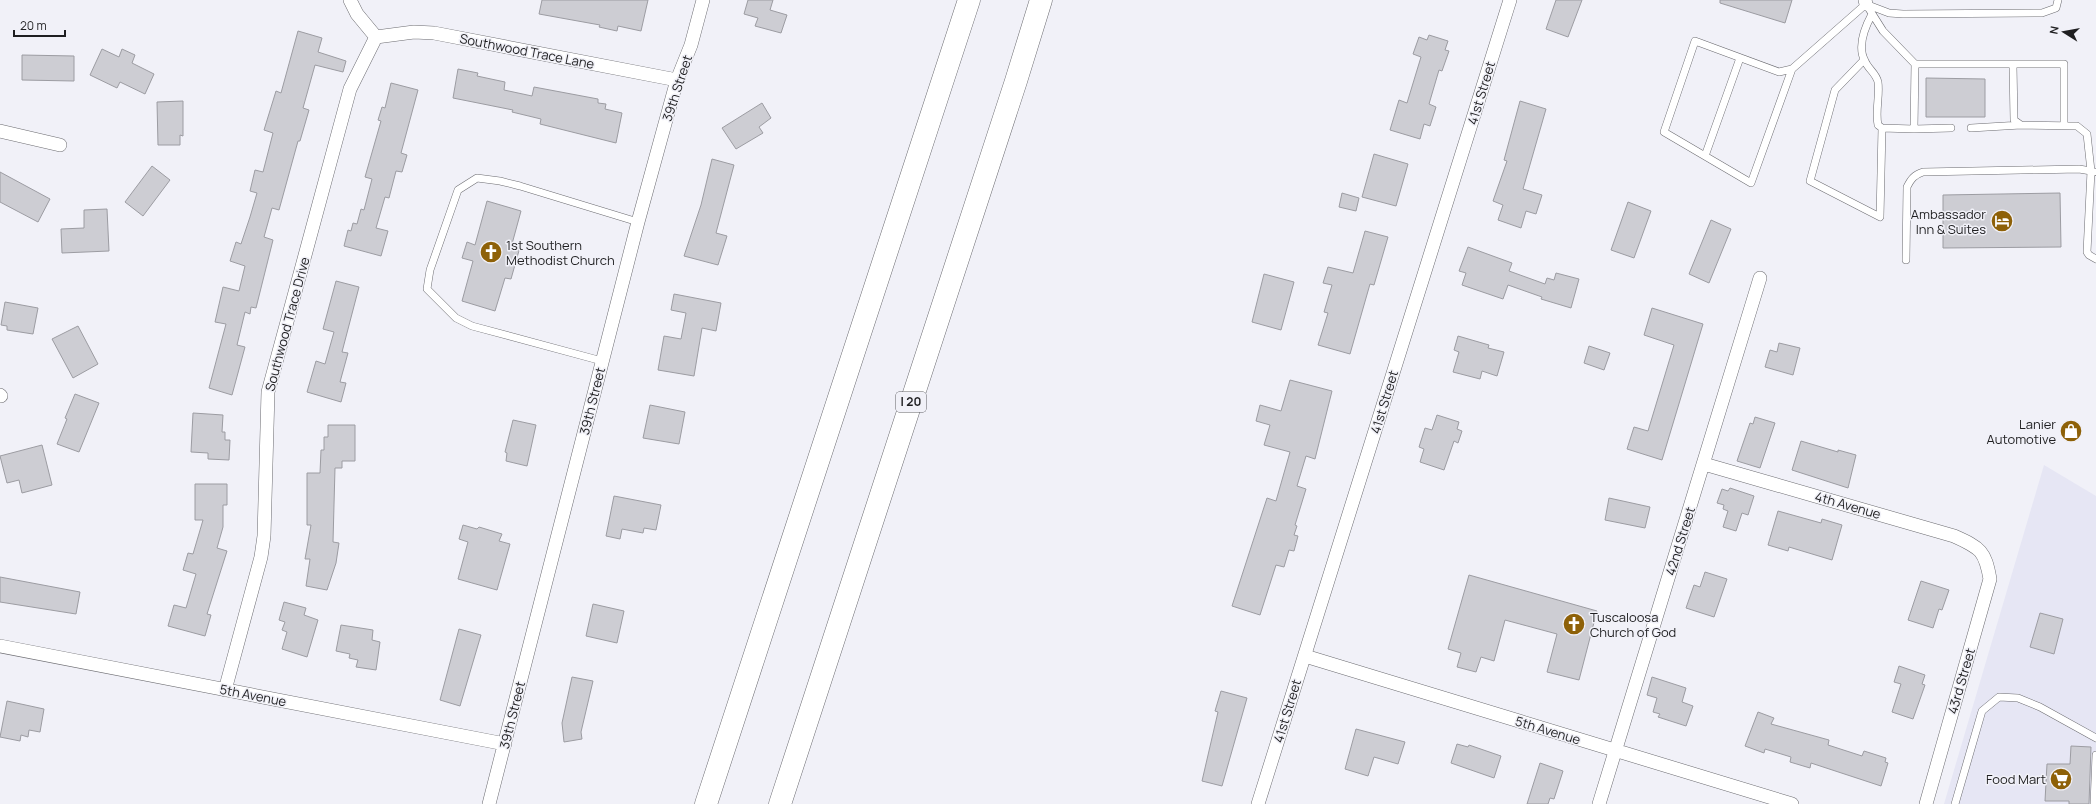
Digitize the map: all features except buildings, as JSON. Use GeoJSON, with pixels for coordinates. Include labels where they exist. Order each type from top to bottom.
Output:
{"type":"FeatureCollection","features":[{"type":"Feature","properties":{"kind":"highway"},"geometry":{"type":"LineString","coordinates":[[706,804],[969,0]]}},
{"type":"Feature","properties":{"kind":"highway","name":"I 20"},"geometry":{"type":"LineString","coordinates":[[780,804],[1014,89],[1041,0]]}},
{"type":"Feature","properties":{"kind":"street"},"geometry":{"type":"LineString","coordinates":[[350,0],[357,14],[376,37]]}},
{"type":"Feature","properties":{"kind":"street","name":"39th Street"},"geometry":{"type":"LineString","coordinates":[[489,804],[638,222],[677,80],[691,45],[703,0]]}},
{"type":"Feature","properties":{"kind":"street","name":"41st Street"},"geometry":{"type":"LineString","coordinates":[[1258,804],[1510,0]]}},
{"type":"Feature","properties":{"kind":"street","name":"Southwood Trace Lane"},"geometry":{"type":"LineString","coordinates":[[376,37],[414,32],[434,33],[677,80]]}},
{"type":"Feature","properties":{"kind":"street","name":"Southwood Trace Drive"},"geometry":{"type":"LineString","coordinates":[[225,690],[261,557],[264,536],[268,392],[350,89],[376,37]]}},
{"type":"Feature","properties":{"kind":"street"},"geometry":{"type":"LineString","coordinates":[[0,131],[60,145]]}},
{"type":"Feature","properties":{"kind":"street","name":"42nd Street"},"geometry":{"type":"LineString","coordinates":[[1600,804],[1760,278]]}},
{"type":"Feature","properties":{"kind":"street","name":"4th Avenue"},"geometry":{"type":"LineString","coordinates":[[1704,464],[1954,536],[1972,544],[1986,558]]}},
{"type":"Feature","properties":{"kind":"street","name":"43rd Street"},"geometry":{"type":"LineString","coordinates":[[1926,804],[1990,579],[1986,558]]}},
{"type":"Feature","properties":{"kind":"street","name":"5th Avenue"},"geometry":{"type":"LineString","coordinates":[[0,646],[505,744]]}},
{"type":"Feature","properties":{"kind":"street","name":"5th Avenue"},"geometry":{"type":"LineString","coordinates":[[1305,656],[1792,804]]}},
{"type":"Feature","properties":{"kind":"lane"},"geometry":{"type":"LineString","coordinates":[[1868,6],[1890,13],[1903,14],[2042,14],[2056,8],[2058,0]]}},
{"type":"Feature","properties":{"kind":"lane"},"geometry":{"type":"LineString","coordinates":[[1864,60],[1835,90],[1810,181],[1880,217],[1882,128],[1878,121],[1877,77],[1864,60],[1863,39],[1868,6]]}},
{"type":"Feature","properties":{"kind":"lane"},"geometry":{"type":"LineString","coordinates":[[1868,6],[1883,31],[1915,64],[1914,129]]}},
{"type":"Feature","properties":{"kind":"lane"},"geometry":{"type":"LineString","coordinates":[[1792,69],[1751,183],[1664,132],[1695,41],[1779,72],[1792,69],[1868,6]]}},
{"type":"Feature","properties":{"kind":"lane"},"geometry":{"type":"LineString","coordinates":[[1705,156],[1740,58]]}},
{"type":"Feature","properties":{"kind":"lane"},"geometry":{"type":"LineString","coordinates":[[1915,64],[2064,64],[2064,126]]}},
{"type":"Feature","properties":{"kind":"lane"},"geometry":{"type":"LineString","coordinates":[[2013,65],[2014,120],[2021,125]]}},
{"type":"Feature","properties":{"kind":"lane"},"geometry":{"type":"LineString","coordinates":[[1971,128],[2021,125],[2078,126],[2088,134],[2094,172],[2087,252],[2096,259]]}},
{"type":"Feature","properties":{"kind":"lane"},"geometry":{"type":"LineString","coordinates":[[1882,128],[1951,128]]}},
{"type":"Feature","properties":{"kind":"lane"},"geometry":{"type":"LineString","coordinates":[[1906,260],[1907,187],[1917,174],[1923,172],[2079,169],[2094,172]]}},
{"type":"Feature","properties":{"kind":"lane"},"geometry":{"type":"LineString","coordinates":[[602,360],[491,333],[456,318],[427,290],[430,270],[458,190],[477,178],[500,181],[520,186],[638,222]]}},
{"type":"Feature","properties":{"kind":"lane"},"geometry":{"type":"LineString","coordinates":[[1955,804],[1982,711],[1999,697],[2018,698],[2096,738]]}},
{"type":"Feature","properties":{"kind":"lane"},"geometry":{"type":"LineString","coordinates":[[2094,804],[2096,755]]}},
{"type":"Feature","properties":{"kind":"shaded area"},"geometry":{"type":"Polygon","coordinates":[[[2044,465],[2096,496],[2096,804],[1944,804],[2044,465]]]}},
{"type":"Feature","properties":{"kind":"place","name":"Ambassador Inn & Suites"},"geometry":{"type":"Point","coordinates":[2002,221]}},
{"type":"Feature","properties":{"kind":"place","name":"1st Southern Methodist Church"},"geometry":{"type":"Point","coordinates":[491,252]}},
{"type":"Feature","properties":{"kind":"place","name":"Lanier Automotive"},"geometry":{"type":"Point","coordinates":[2071,431]}},
{"type":"Feature","properties":{"kind":"place","name":"Tuscaloosa Church of God"},"geometry":{"type":"Point","coordinates":[1574,624]}},
{"type":"Feature","properties":{"kind":"place","name":"Food Mart"},"geometry":{"type":"Point","coordinates":[2061,779]}}]}
